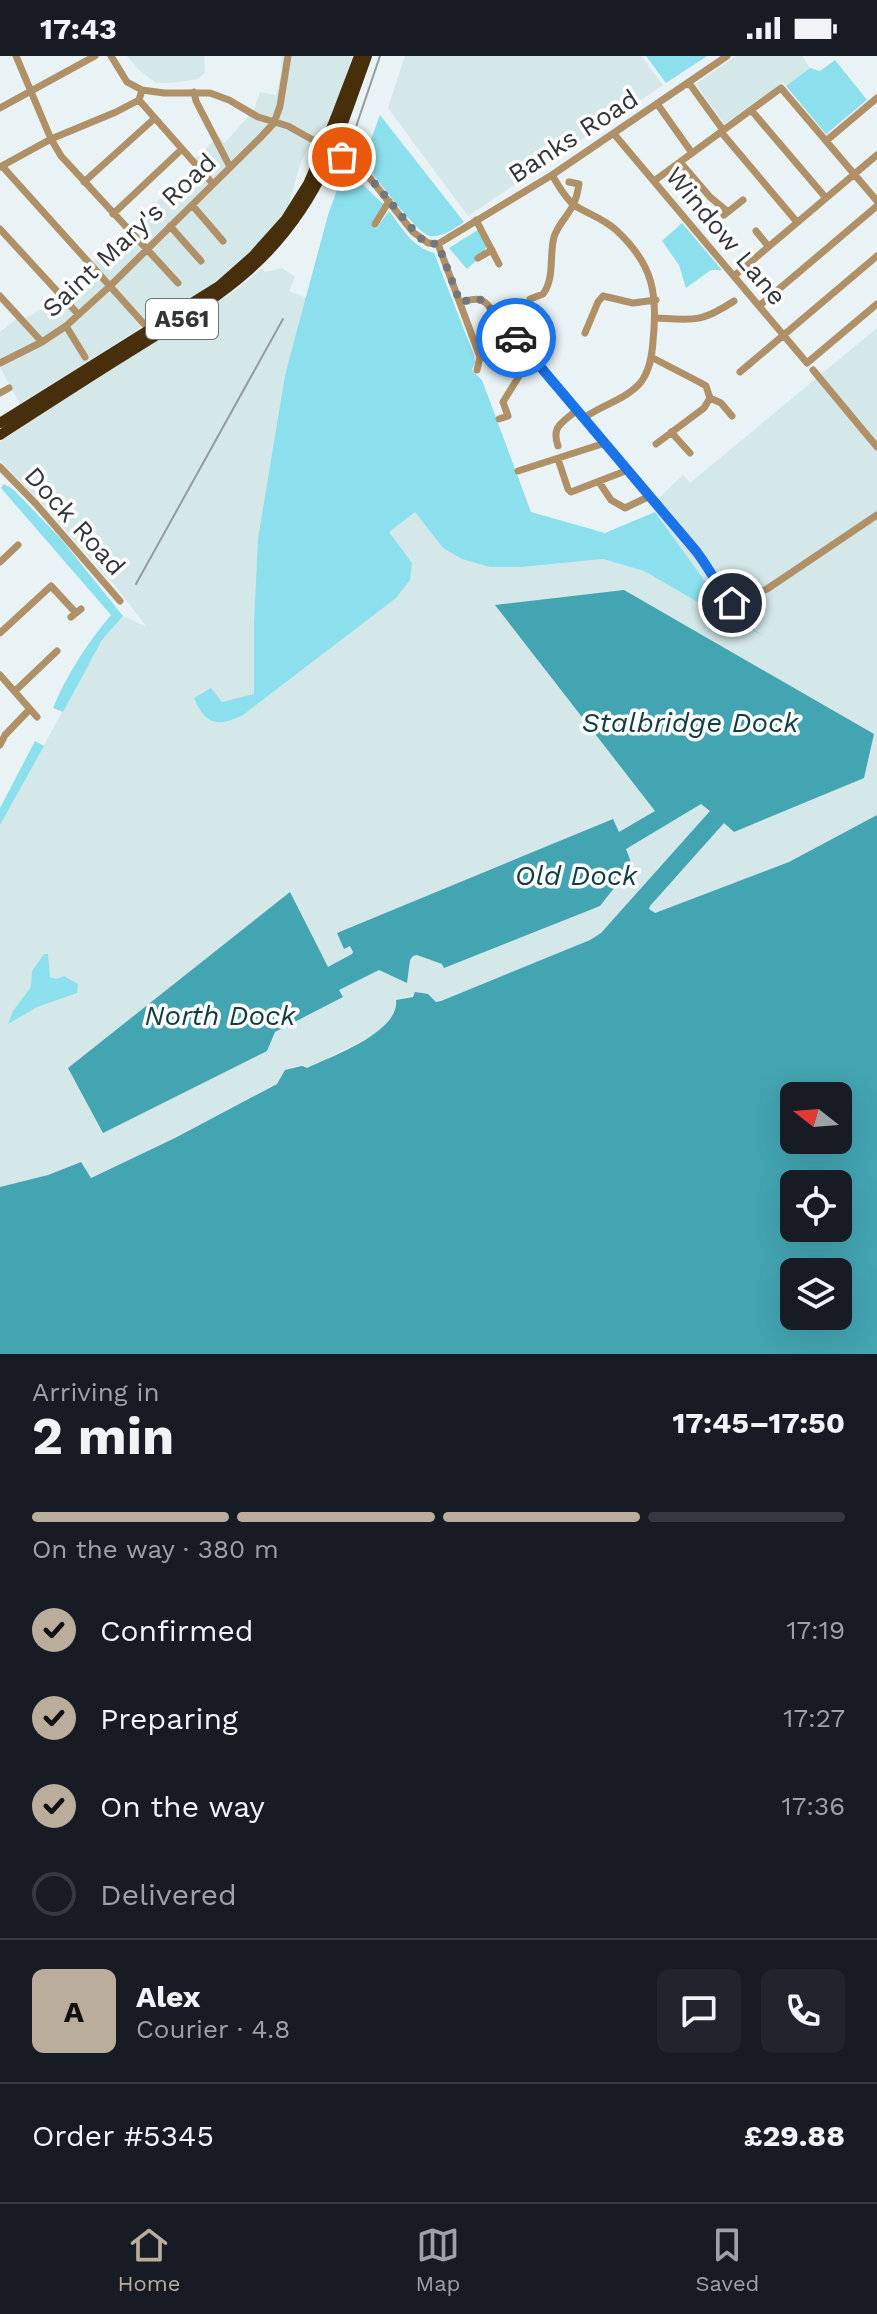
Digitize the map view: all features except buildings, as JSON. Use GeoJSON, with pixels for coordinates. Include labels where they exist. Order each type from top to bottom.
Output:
{"type":"FeatureCollection","features":[{"type":"Feature","properties":{"kind":"highway","name":"A561"},"geometry":{"type":"LineString","coordinates":[[339,121],[359,56]]}},
{"type":"Feature","properties":{"kind":"highway","name":"A561"},"geometry":{"type":"LineString","coordinates":[[0,435],[184,318],[249,272],[270,252],[316,188],[322,163],[367,56]]}},
{"type":"Feature","properties":{"kind":"highway","name":"A561"},"geometry":{"type":"LineString","coordinates":[[0,423],[219,286],[253,256],[286,219],[322,163]]}},
{"type":"Feature","properties":{"kind":"street"},"geometry":{"type":"LineString","coordinates":[[16,56],[61,156],[178,283]]}},
{"type":"Feature","properties":{"kind":"street"},"geometry":{"type":"LineString","coordinates":[[0,108],[95,56]]}},
{"type":"Feature","properties":{"kind":"street"},"geometry":{"type":"LineString","coordinates":[[111,56],[127,82],[142,90],[210,93],[258,117],[288,126],[361,167],[420,238],[438,244],[480,357],[477,370]]}},
{"type":"Feature","properties":{"kind":"street"},"geometry":{"type":"LineString","coordinates":[[274,123],[284,92],[288,56]]}},
{"type":"Feature","properties":{"kind":"street","name":"Banks Road"},"geometry":{"type":"LineString","coordinates":[[438,244],[552,175],[727,56]]}},
{"type":"Feature","properties":{"kind":"street"},"geometry":{"type":"LineString","coordinates":[[689,83],[722,131],[797,222]]}},
{"type":"Feature","properties":{"kind":"street"},"geometry":{"type":"LineString","coordinates":[[654,181],[781,88],[854,174],[877,204],[759,306]]}},
{"type":"Feature","properties":{"kind":"street"},"geometry":{"type":"LineString","coordinates":[[142,90],[139,100],[51,139],[1,166],[144,324]]}},
{"type":"Feature","properties":{"kind":"street"},"geometry":{"type":"LineString","coordinates":[[194,92],[230,167]]}},
{"type":"Feature","properties":{"kind":"street"},"geometry":{"type":"LineString","coordinates":[[826,141],[877,98]]}},
{"type":"Feature","properties":{"kind":"street"},"geometry":{"type":"LineString","coordinates":[[139,100],[213,184]]}},
{"type":"Feature","properties":{"kind":"street"},"geometry":{"type":"LineString","coordinates":[[658,105],[692,153]]}},
{"type":"Feature","properties":{"kind":"street"},"geometry":{"type":"LineString","coordinates":[[751,110],[826,198]]}},
{"type":"Feature","properties":{"kind":"street"},"geometry":{"type":"LineString","coordinates":[[84,182],[155,118]]}},
{"type":"Feature","properties":{"kind":"street","name":"Saint Mary's Road"},"geometry":{"type":"LineString","coordinates":[[0,362],[42,342],[66,326],[274,123]]}},
{"type":"Feature","properties":{"kind":"street","name":"Window Lane"},"geometry":{"type":"LineString","coordinates":[[614,134],[877,447]]}},
{"type":"Feature","properties":{"kind":"street"},"geometry":{"type":"LineString","coordinates":[[113,214],[182,149]]}},
{"type":"Feature","properties":{"kind":"street"},"geometry":{"type":"LineString","coordinates":[[734,276],[877,155]]}},
{"type":"Feature","properties":{"kind":"street"},"geometry":{"type":"LineString","coordinates":[[680,162],[726,214],[743,200]]}},
{"type":"Feature","properties":{"kind":"street"},"geometry":{"type":"LineString","coordinates":[[552,175],[574,204],[602,219],[628,241],[650,275],[656,300],[651,357],[640,383],[629,393],[584,418]]}},
{"type":"Feature","properties":{"kind":"street"},"geometry":{"type":"LineString","coordinates":[[530,299],[543,294],[550,282],[554,238],[574,204],[580,181],[569,182]]}},
{"type":"Feature","properties":{"kind":"street"},"geometry":{"type":"LineString","coordinates":[[375,224],[389,201]]}},
{"type":"Feature","properties":{"kind":"street"},"geometry":{"type":"LineString","coordinates":[[192,205],[223,241]]}},
{"type":"Feature","properties":{"kind":"street"},"geometry":{"type":"LineString","coordinates":[[476,220],[499,264]]}},
{"type":"Feature","properties":{"kind":"street"},"geometry":{"type":"LineString","coordinates":[[170,226],[201,261]]}},
{"type":"Feature","properties":{"kind":"street"},"geometry":{"type":"LineString","coordinates":[[0,229],[78,314]]}},
{"type":"Feature","properties":{"kind":"street"},"geometry":{"type":"LineString","coordinates":[[756,231],[768,246]]}},
{"type":"Feature","properties":{"kind":"street"},"geometry":{"type":"LineString","coordinates":[[478,258],[492,250]]}},
{"type":"Feature","properties":{"kind":"street"},"geometry":{"type":"LineString","coordinates":[[740,372],[877,256]]}},
{"type":"Feature","properties":{"kind":"street"},"geometry":{"type":"LineString","coordinates":[[0,296],[42,342]]}},
{"type":"Feature","properties":{"kind":"street"},"geometry":{"type":"LineString","coordinates":[[599,332],[587,330],[603,296],[633,303],[656,300]]}},
{"type":"Feature","properties":{"kind":"street"},"geometry":{"type":"LineString","coordinates":[[656,318],[710,316],[730,303],[718,298]]}},
{"type":"Feature","properties":{"kind":"street"},"geometry":{"type":"LineString","coordinates":[[460,302],[483,300],[650,496],[712,572],[720,589],[732,603],[767,589],[877,515]]}},
{"type":"Feature","properties":{"kind":"street"},"geometry":{"type":"LineString","coordinates":[[810,367],[877,304]]}},
{"type":"Feature","properties":{"kind":"street"},"geometry":{"type":"LineString","coordinates":[[66,326],[85,357]]}},
{"type":"Feature","properties":{"kind":"street"},"geometry":{"type":"LineString","coordinates":[[651,357],[706,386],[710,398],[721,403],[732,416]]}},
{"type":"Feature","properties":{"kind":"street"},"geometry":{"type":"LineString","coordinates":[[494,405],[503,402],[521,373],[536,361]]}},
{"type":"Feature","properties":{"kind":"street"},"geometry":{"type":"LineString","coordinates":[[0,393],[9,388]]}},
{"type":"Feature","properties":{"kind":"street"},"geometry":{"type":"LineString","coordinates":[[656,444],[704,408],[710,398]]}},
{"type":"Feature","properties":{"kind":"street"},"geometry":{"type":"LineString","coordinates":[[499,419],[508,416],[503,402]]}},
{"type":"Feature","properties":{"kind":"street"},"geometry":{"type":"LineString","coordinates":[[566,439],[558,444],[554,435],[556,428],[577,410]]}},
{"type":"Feature","properties":{"kind":"street"},"geometry":{"type":"LineString","coordinates":[[671,432],[690,453]]}},
{"type":"Feature","properties":{"kind":"street"},"geometry":{"type":"LineString","coordinates":[[523,473],[605,443]]}},
{"type":"Feature","properties":{"kind":"street"},"geometry":{"type":"LineString","coordinates":[[558,459],[571,492],[628,470]]}},
{"type":"Feature","properties":{"kind":"street","name":"Dock Road"},"geometry":{"type":"LineString","coordinates":[[0,467],[120,601]]}},
{"type":"Feature","properties":{"kind":"street"},"geometry":{"type":"LineString","coordinates":[[599,482],[611,500],[625,508],[650,496]]}},
{"type":"Feature","properties":{"kind":"street"},"geometry":{"type":"LineString","coordinates":[[0,562],[18,545]]}},
{"type":"Feature","properties":{"kind":"street"},"geometry":{"type":"LineString","coordinates":[[0,633],[51,586],[76,613]]}},
{"type":"Feature","properties":{"kind":"street"},"geometry":{"type":"LineString","coordinates":[[15,691],[57,652]]}},
{"type":"Feature","properties":{"kind":"street"},"geometry":{"type":"LineString","coordinates":[[0,675],[37,717]]}},
{"type":"Feature","properties":{"kind":"street"},"geometry":{"type":"LineString","coordinates":[[0,745],[5,735],[30,709]]}},
{"type":"Feature","properties":{"kind":"shaded area"},"geometry":{"type":"Polygon","coordinates":[[[127,56],[204,56],[205,73],[198,79],[156,83],[127,56]]]}},
{"type":"Feature","properties":{"kind":"shaded area"},"geometry":{"type":"Polygon","coordinates":[[[281,56],[352,56],[317,152],[309,147],[301,161],[288,207],[281,218],[251,251],[213,284],[147,324],[133,310],[130,314],[142,327],[20,404],[0,367],[0,332],[19,317],[22,320],[40,310],[59,295],[127,229],[129,231],[145,216],[179,180],[183,183],[199,169],[193,161],[220,137],[224,143],[231,136],[254,110],[260,92],[276,95],[282,70],[281,56]]]}},
{"type":"Feature","properties":{"kind":"shaded area"},"geometry":{"type":"Polygon","coordinates":[[[405,56],[641,56],[663,85],[468,216],[388,108],[405,56]]]}},
{"type":"Feature","properties":{"kind":"shaded area"},"geometry":{"type":"Polygon","coordinates":[[[646,56],[707,56],[666,83],[646,56]]]}},
{"type":"Feature","properties":{"kind":"shaded area"},"geometry":{"type":"Polygon","coordinates":[[[736,56],[802,56],[810,68],[786,86],[783,82],[724,124],[696,84],[736,56]]]}},
{"type":"Feature","properties":{"kind":"shaded area"},"geometry":{"type":"Polygon","coordinates":[[[835,60],[867,100],[826,134],[786,86],[810,68],[820,71],[835,60]]]}},
{"type":"Feature","properties":{"kind":"shaded area"},"geometry":{"type":"Polygon","coordinates":[[[380,115],[464,222],[444,234],[430,236],[423,232],[363,161],[380,115]]]}},
{"type":"Feature","properties":{"kind":"shaded area"},"geometry":{"type":"Polygon","coordinates":[[[343,173],[354,176],[383,204],[371,224],[376,229],[389,211],[414,242],[434,253],[474,355],[472,370],[482,380],[531,512],[605,533],[655,512],[727,612],[764,636],[718,614],[644,571],[603,559],[490,567],[462,559],[443,548],[415,512],[389,532],[412,563],[410,580],[396,598],[243,715],[219,722],[207,718],[194,698],[211,688],[222,702],[254,694],[258,538],[285,375],[328,215],[343,173]]]}},
{"type":"Feature","properties":{"kind":"shaded area"},"geometry":{"type":"Polygon","coordinates":[[[682,223],[722,270],[711,270],[686,288],[679,265],[662,241],[682,223]]]}},
{"type":"Feature","properties":{"kind":"shaded area"},"geometry":{"type":"Polygon","coordinates":[[[478,230],[487,246],[467,269],[449,248],[478,230]]]}},
{"type":"Feature","properties":{"kind":"shaded area"},"geometry":{"type":"Polygon","coordinates":[[[282,268],[295,277],[289,291],[307,298],[285,375],[258,538],[254,695],[222,702],[195,698],[243,715],[388,532],[415,511],[443,548],[490,567],[603,559],[644,571],[718,614],[757,632],[727,612],[655,512],[658,499],[683,475],[690,483],[877,328],[877,815],[789,862],[601,933],[441,1001],[415,995],[397,1000],[395,1014],[372,1036],[281,1078],[277,1084],[175,1138],[90,1178],[80,1162],[48,1175],[0,1187],[0,825],[102,640],[123,616],[147,627],[116,587],[0,460],[0,442],[63,398],[232,293],[261,269],[265,272],[282,268]]]}},
{"type":"Feature","properties":{"kind":"shaded area"},"geometry":{"type":"Polygon","coordinates":[[[4,484],[14,490],[61,539],[123,616],[102,640],[63,712],[53,708],[59,695],[79,659],[111,615],[1,488],[4,484]]]}},
{"type":"Feature","properties":{"kind":"shaded area"},"geometry":{"type":"Polygon","coordinates":[[[35,741],[44,746],[0,825],[0,808],[35,741]]]}},
{"type":"Feature","properties":{"kind":"shaded area"},"geometry":{"type":"Polygon","coordinates":[[[44,954],[48,954],[50,977],[56,979],[64,976],[78,984],[77,993],[37,1007],[8,1024],[13,1011],[31,987],[32,971],[44,954]]]}},
{"type":"Feature","properties":{"kind":"water"},"geometry":{"type":"Polygon","coordinates":[[[624,590],[874,734],[864,778],[734,832],[724,823],[649,909],[655,913],[789,862],[877,815],[877,1354],[0,1354],[0,1187],[48,1175],[81,1162],[91,1178],[277,1084],[285,1070],[302,1066],[307,1068],[362,1042],[387,1022],[394,1012],[396,1000],[413,997],[415,992],[428,994],[436,1002],[441,1001],[590,940],[601,933],[710,811],[701,804],[626,849],[632,865],[600,906],[444,968],[442,964],[413,956],[407,983],[379,970],[339,990],[343,997],[275,1032],[267,1051],[103,1133],[68,1068],[290,892],[328,967],[353,952],[350,946],[344,949],[337,933],[613,819],[619,832],[655,811],[495,605],[624,590]]]}},
{"type":"Feature","properties":{"kind":"railway"},"geometry":{"type":"LineString","coordinates":[[342,168],[380,56]]}},
{"type":"Feature","properties":{"kind":"railway"},"geometry":{"type":"LineString","coordinates":[[136,584],[283,319]]}},
{"type":"Feature","properties":{"kind":"way so far"},"geometry":{"type":"LineString","coordinates":[[342,157],[361,167],[413,232],[428,243],[438,244],[460,302],[483,300],[516,338]]}},
{"type":"Feature","properties":{"kind":"route"},"geometry":{"type":"LineString","coordinates":[[516,338],[696,551],[732,603]]}},
{"type":"Feature","properties":{"kind":"water label","name":"Stalbridge Dock"},"geometry":{"type":"Point","coordinates":[690,722]}},
{"type":"Feature","properties":{"kind":"water label","name":"Old Dock"},"geometry":{"type":"Point","coordinates":[576,875]}},
{"type":"Feature","properties":{"kind":"water label","name":"North Dock"},"geometry":{"type":"Point","coordinates":[220,1015]}}]}
